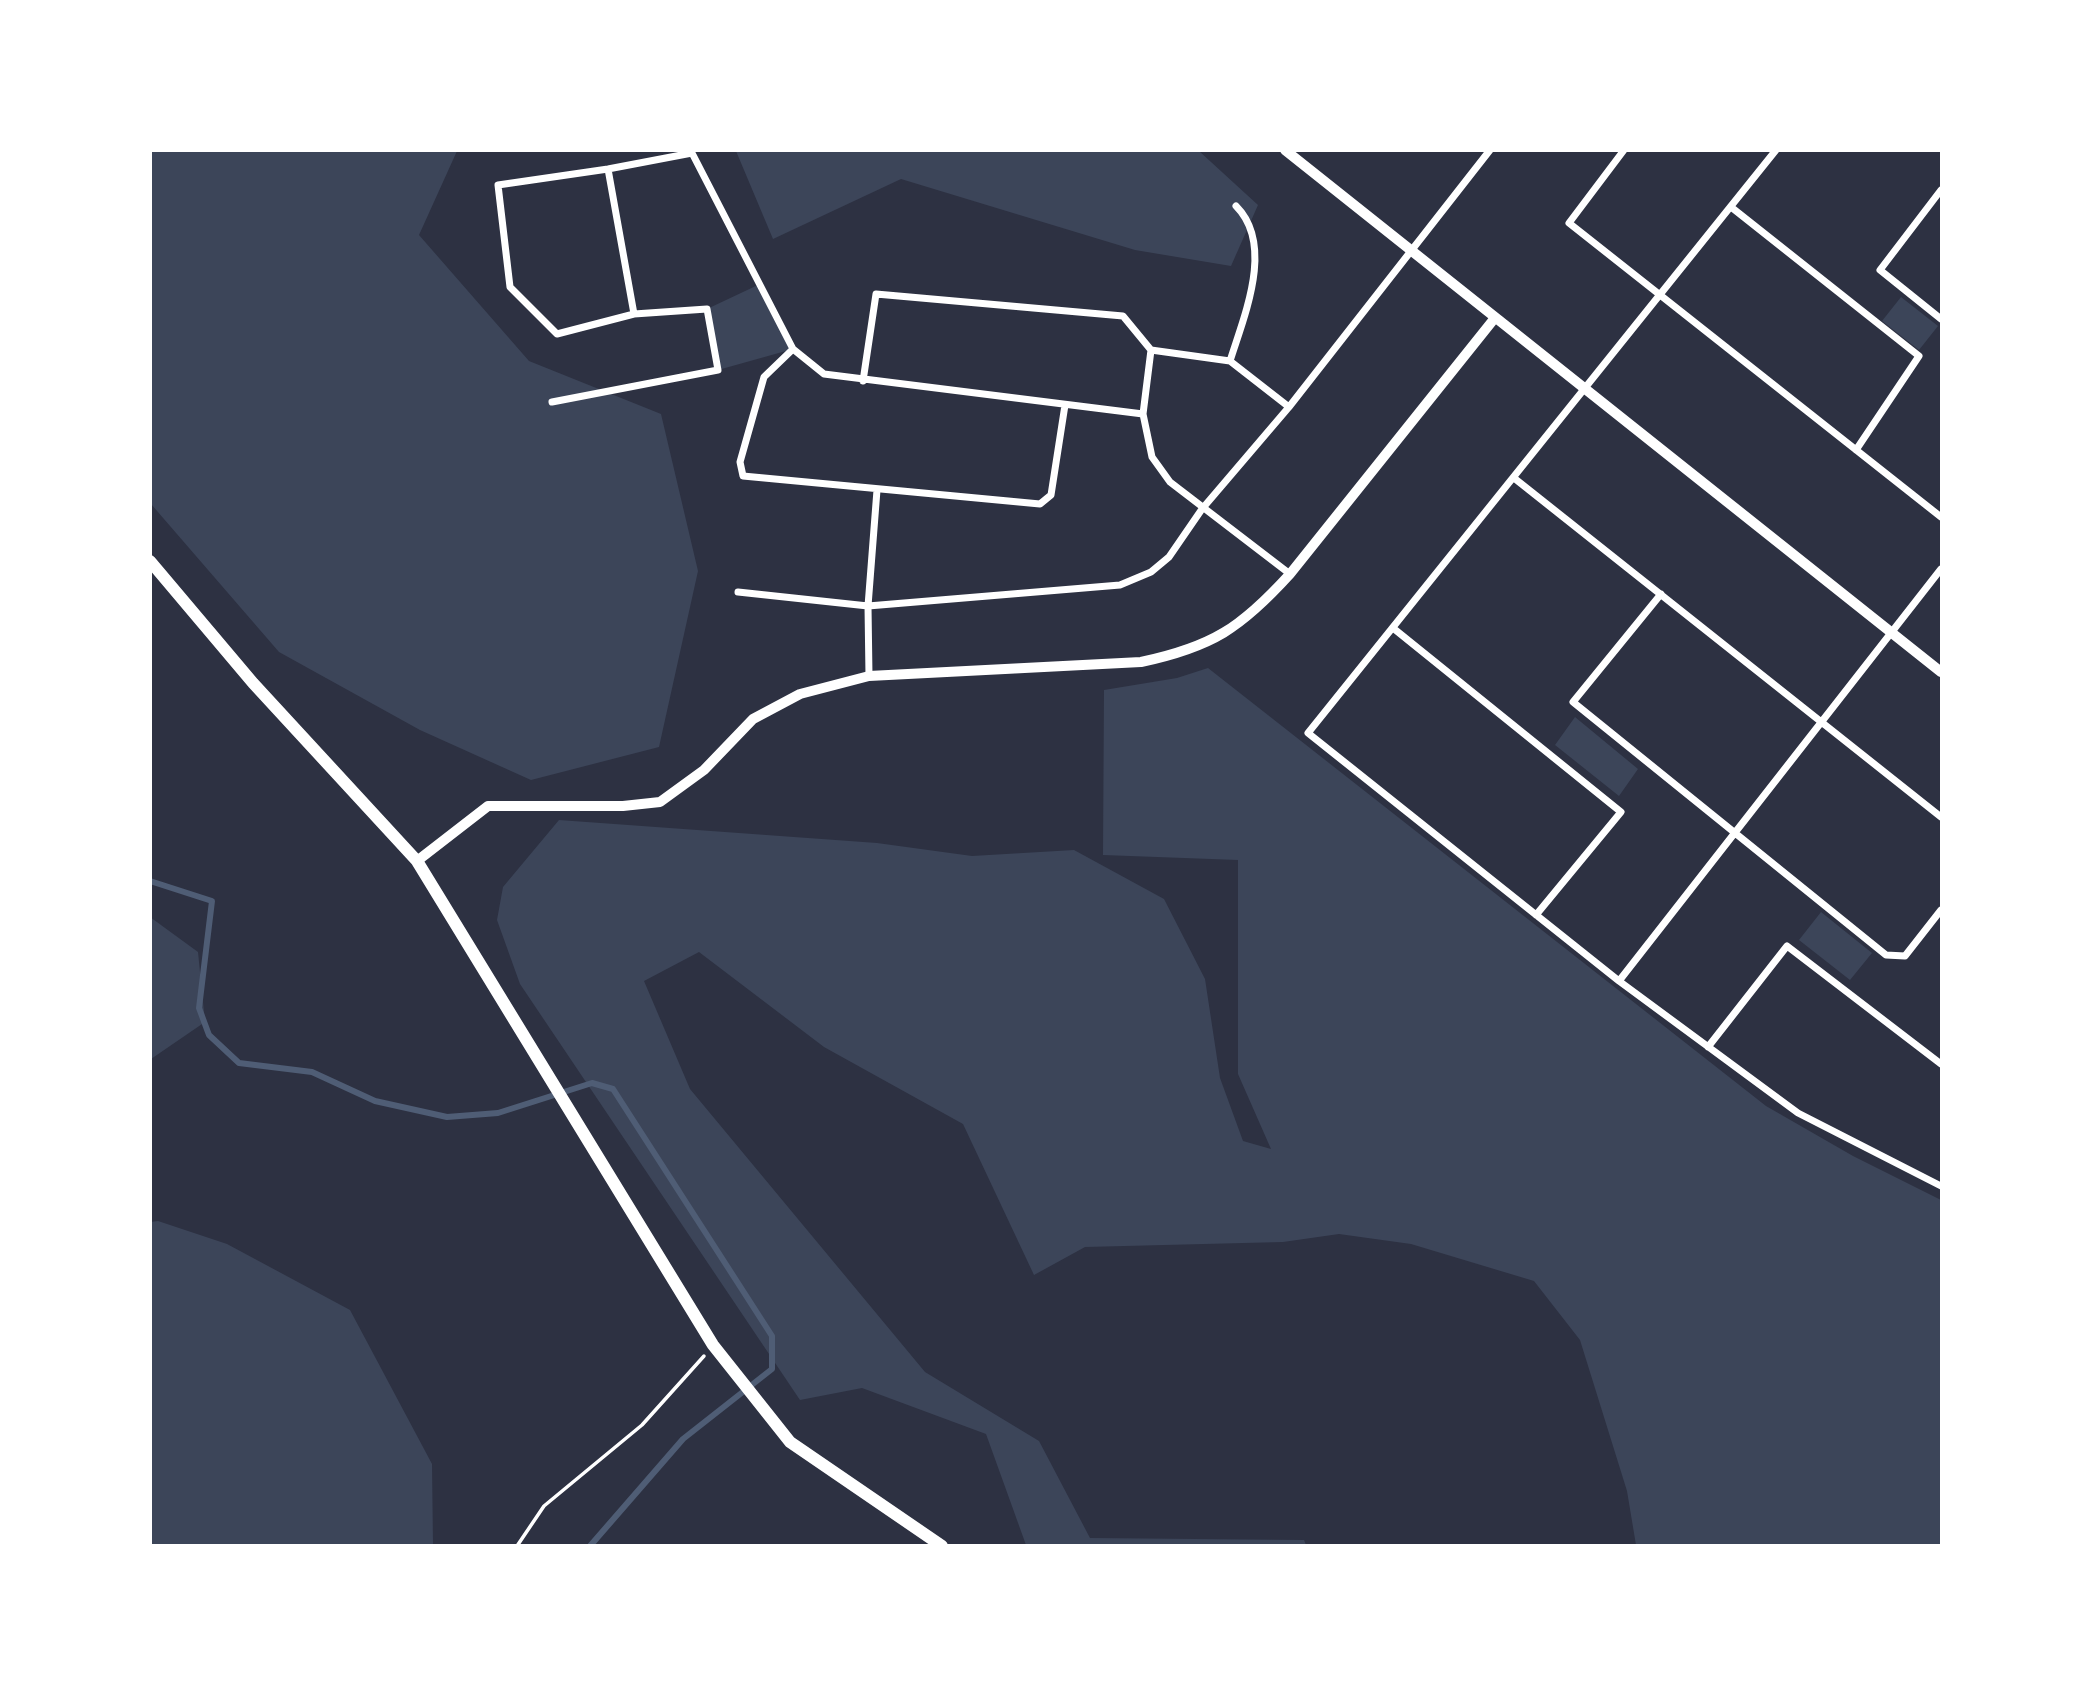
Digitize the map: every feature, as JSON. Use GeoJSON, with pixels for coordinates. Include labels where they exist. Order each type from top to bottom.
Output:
{"type":"FeatureCollection","features":[{"type":"Feature","properties":{"kind":"main road"},"geometry":{"type":"LineString","coordinates":[[150,561],[253,683],[417,861],[713,1345],[790,1442],[942,1545]]}},
{"type":"Feature","properties":{"kind":"street"},"geometry":{"type":"LineString","coordinates":[[1285,150],[1413,250],[1494,319],[1585,388],[1941,672]]}},
{"type":"Feature","properties":{"kind":"street"},"geometry":{"type":"LineString","coordinates":[[738,592],[868,606],[1120,585],[1151,572],[1169,557],[1202,509],[1289,407],[1490,150]]}},
{"type":"Feature","properties":{"kind":"street"},"geometry":{"type":"LineString","coordinates":[[1624,150],[1569,223],[1941,517]]}},
{"type":"Feature","properties":{"kind":"street"},"geometry":{"type":"LineString","coordinates":[[1776,150],[1308,733],[1619,981],[1798,1113],[1941,1186]]}},
{"type":"Feature","properties":{"kind":"street"},"geometry":{"type":"LineString","coordinates":[[552,402],[718,369],[707,309],[634,314],[557,334],[510,287],[498,185],[608,169],[692,153],[793,349],[824,374],[1143,414]]}},
{"type":"Feature","properties":{"kind":"street"},"geometry":{"type":"LineString","coordinates":[[608,169],[634,314]]}},
{"type":"Feature","properties":{"kind":"street"},"geometry":{"type":"LineString","coordinates":[[1941,190],[1880,270],[1941,319]]}},
{"type":"Feature","properties":{"kind":"street"},"geometry":{"type":"LineString","coordinates":[[1230,361],[1248,304],[1253,272],[1253,231],[1248,218],[1236,206]]}},
{"type":"Feature","properties":{"kind":"street"},"geometry":{"type":"LineString","coordinates":[[1731,207],[1919,356],[1856,450]]}},
{"type":"Feature","properties":{"kind":"street"},"geometry":{"type":"LineString","coordinates":[[863,381],[876,294],[1123,316],[1151,350],[1230,361],[1289,407]]}},
{"type":"Feature","properties":{"kind":"street"},"geometry":{"type":"LineString","coordinates":[[417,861],[488,806],[623,806],[660,802],[704,770],[753,719],[800,694],[869,676],[1127,663],[1183,653],[1216,639],[1255,612],[1290,574],[1494,319]]}},
{"type":"Feature","properties":{"kind":"street"},"geometry":{"type":"LineString","coordinates":[[793,349],[764,377],[740,462],[743,476],[1040,504],[1051,495],[1065,405]]}},
{"type":"Feature","properties":{"kind":"street"},"geometry":{"type":"LineString","coordinates":[[1151,350],[1143,414],[1152,457],[1170,482],[1290,574]]}},
{"type":"Feature","properties":{"kind":"street"},"geometry":{"type":"LineString","coordinates":[[1514,478],[1941,817]]}},
{"type":"Feature","properties":{"kind":"street"},"geometry":{"type":"LineString","coordinates":[[869,676],[868,606],[877,490]]}},
{"type":"Feature","properties":{"kind":"street"},"geometry":{"type":"LineString","coordinates":[[1619,981],[1941,569]]}},
{"type":"Feature","properties":{"kind":"street"},"geometry":{"type":"LineString","coordinates":[[1661,594],[1573,702],[1886,955],[1905,956],[1941,910]]}},
{"type":"Feature","properties":{"kind":"street"},"geometry":{"type":"LineString","coordinates":[[1393,628],[1621,811],[1536,915]]}},
{"type":"Feature","properties":{"kind":"street"},"geometry":{"type":"LineString","coordinates":[[1708,1047],[1787,946],[1941,1064]]}},
{"type":"Feature","properties":{"kind":"path"},"geometry":{"type":"LineString","coordinates":[[517,1545],[544,1506],[642,1425],[713,1345]]}},
{"type":"Feature","properties":{"kind":"shaded area"},"geometry":{"type":"Polygon","coordinates":[[[150,151],[457,151],[419,235],[529,361],[661,414],[698,571],[659,747],[531,780],[420,730],[279,652],[151,504],[150,151]]]}},
{"type":"Feature","properties":{"kind":"shaded area"},"geometry":{"type":"Polygon","coordinates":[[[736,151],[1199,151],[1258,205],[1231,266],[1135,250],[901,179],[773,239],[736,151]]]}},
{"type":"Feature","properties":{"kind":"shaded area"},"geometry":{"type":"Polygon","coordinates":[[[760,284],[793,349],[718,370],[707,309],[760,284]]]}},
{"type":"Feature","properties":{"kind":"shaded area"},"geometry":{"type":"Polygon","coordinates":[[[1901,297],[1938,326],[1919,350],[1882,321],[1901,297]]]}},
{"type":"Feature","properties":{"kind":"shaded area"},"geometry":{"type":"Polygon","coordinates":[[[1208,668],[1766,1106],[1853,1156],[1941,1200],[1941,1545],[1636,1545],[1627,1491],[1580,1340],[1534,1281],[1411,1244],[1339,1234],[1283,1242],[1085,1247],[1034,1275],[963,1124],[824,1047],[699,952],[644,981],[690,1089],[925,1372],[1039,1441],[1090,1538],[1304,1540],[1306,1545],[1026,1545],[986,1434],[862,1388],[800,1400],[520,984],[497,920],[503,887],[559,820],[877,843],[972,856],[1074,850],[1164,899],[1205,979],[1220,1078],[1243,1141],[1271,1149],[1238,1074],[1238,860],[1103,855],[1104,690],[1177,678],[1208,668]]]}},
{"type":"Feature","properties":{"kind":"shaded area"},"geometry":{"type":"Polygon","coordinates":[[[1575,717],[1638,769],[1619,796],[1555,745],[1575,717]]]}},
{"type":"Feature","properties":{"kind":"shaded area"},"geometry":{"type":"Polygon","coordinates":[[[1821,912],[1872,953],[1850,980],[1799,940],[1821,912]]]}},
{"type":"Feature","properties":{"kind":"shaded area"},"geometry":{"type":"Polygon","coordinates":[[[150,917],[198,952],[205,1022],[151,1059],[150,917]]]}},
{"type":"Feature","properties":{"kind":"shaded area"},"geometry":{"type":"Polygon","coordinates":[[[158,1221],[227,1244],[350,1310],[432,1464],[433,1545],[151,1545],[150,1222],[158,1221]]]}},
{"type":"Feature","properties":{"kind":"waterway"},"geometry":{"type":"LineString","coordinates":[[150,881],[212,901],[199,1008],[209,1035],[239,1063],[312,1072],[375,1101],[447,1117],[498,1113],[592,1083],[613,1089],[772,1336],[772,1369],[683,1439],[590,1546]]}}]}
